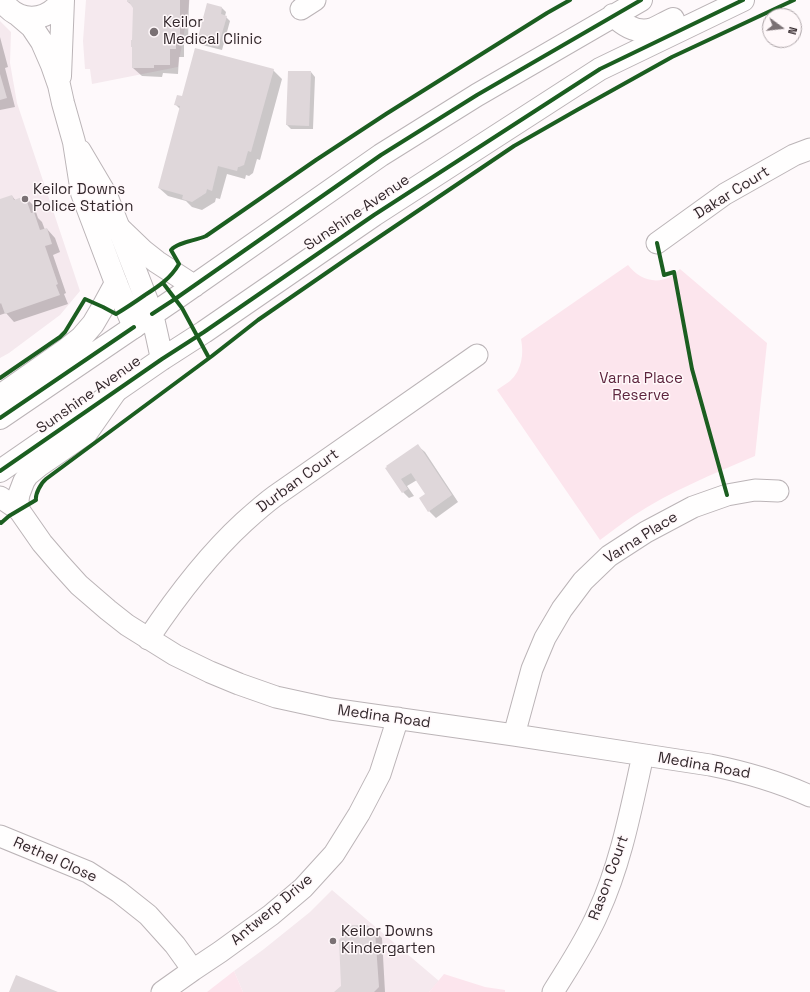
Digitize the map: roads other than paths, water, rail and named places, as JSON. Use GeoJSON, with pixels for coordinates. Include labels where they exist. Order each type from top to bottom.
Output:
{"type":"FeatureCollection","features":[{"type":"Feature","properties":{"kind":"main road"},"geometry":{"type":"LineString","coordinates":[[6,5],[28,17],[39,17],[49,13],[63,0]]}},
{"type":"Feature","properties":{"kind":"main road"},"geometry":{"type":"LineString","coordinates":[[59,85],[63,0]]}},
{"type":"Feature","properties":{"kind":"main road","name":"Sunshine Avenue"},"geometry":{"type":"LineString","coordinates":[[0,418],[194,286],[381,155],[477,95],[641,0]]}},
{"type":"Feature","properties":{"kind":"main road"},"geometry":{"type":"LineString","coordinates":[[613,15],[622,24],[630,28],[636,30],[653,29],[710,0]]}},
{"type":"Feature","properties":{"kind":"main road","name":"Sunshine Avenue"},"geometry":{"type":"LineString","coordinates":[[0,471],[374,215],[600,69],[743,0]]}},
{"type":"Feature","properties":{"kind":"main road"},"geometry":{"type":"LineString","coordinates":[[6,5],[32,27],[42,42],[59,85],[74,142],[82,193],[116,283],[134,327],[146,343],[162,359]]}},
{"type":"Feature","properties":{"kind":"main road"},"geometry":{"type":"LineString","coordinates":[[74,142],[106,195],[152,314],[162,359]]}},
{"type":"Feature","properties":{"kind":"main road"},"geometry":{"type":"LineString","coordinates":[[119,228],[157,262],[194,286]]}},
{"type":"Feature","properties":{"kind":"main road"},"geometry":{"type":"LineString","coordinates":[[0,396],[81,338],[93,324],[116,283]]}},
{"type":"Feature","properties":{"kind":"street","name":"Dakar Court"},"geometry":{"type":"LineString","coordinates":[[657,243],[725,194],[788,159],[810,149]]}},
{"type":"Feature","properties":{"kind":"street","name":"Durban Court"},"geometry":{"type":"LineString","coordinates":[[148,638],[174,600],[215,551],[249,517],[275,496],[477,355]]}},
{"type":"Feature","properties":{"kind":"street"},"geometry":{"type":"LineString","coordinates":[[19,510],[19,494],[24,481],[28,476],[39,466],[88,433],[118,389]]}},
{"type":"Feature","properties":{"kind":"street","name":"Varna Place"},"geometry":{"type":"LineString","coordinates":[[514,735],[532,669],[545,638],[562,609],[583,581],[608,556],[646,532],[693,507],[727,495],[755,490],[778,491]]}},
{"type":"Feature","properties":{"kind":"street","name":"Medina Road"},"geometry":{"type":"LineString","coordinates":[[0,498],[19,510],[42,543],[80,585],[118,618],[175,655],[239,684],[276,697],[332,709],[514,735],[741,771],[772,780],[810,796]]}},
{"type":"Feature","properties":{"kind":"street","name":"Antwerp Drive"},"geometry":{"type":"LineString","coordinates":[[162,992],[220,952],[271,914],[303,888],[334,854],[359,814],[380,774],[398,718]]}},
{"type":"Feature","properties":{"kind":"street","name":"Rason Court"},"geometry":{"type":"LineString","coordinates":[[553,992],[588,935],[607,891],[625,836],[643,755]]}},
{"type":"Feature","properties":{"kind":"street","name":"Rethel Close"},"geometry":{"type":"LineString","coordinates":[[0,836],[88,872],[119,892],[148,915],[175,944],[193,970]]}},
{"type":"Feature","properties":{"kind":"place","name":"Keilor Medical Clinic"},"geometry":{"type":"Point","coordinates":[154,32]}},
{"type":"Feature","properties":{"kind":"place","name":"Keilor Downs Police Station"},"geometry":{"type":"Point","coordinates":[25,199]}},
{"type":"Feature","properties":{"kind":"place","name":"Keilor Downs Kindergarten"},"geometry":{"type":"Point","coordinates":[333,941]}},
{"type":"Feature","properties":{"kind":"park label","name":"Varna Place Reserve"},"geometry":{"type":"Point","coordinates":[641,388]}}]}
